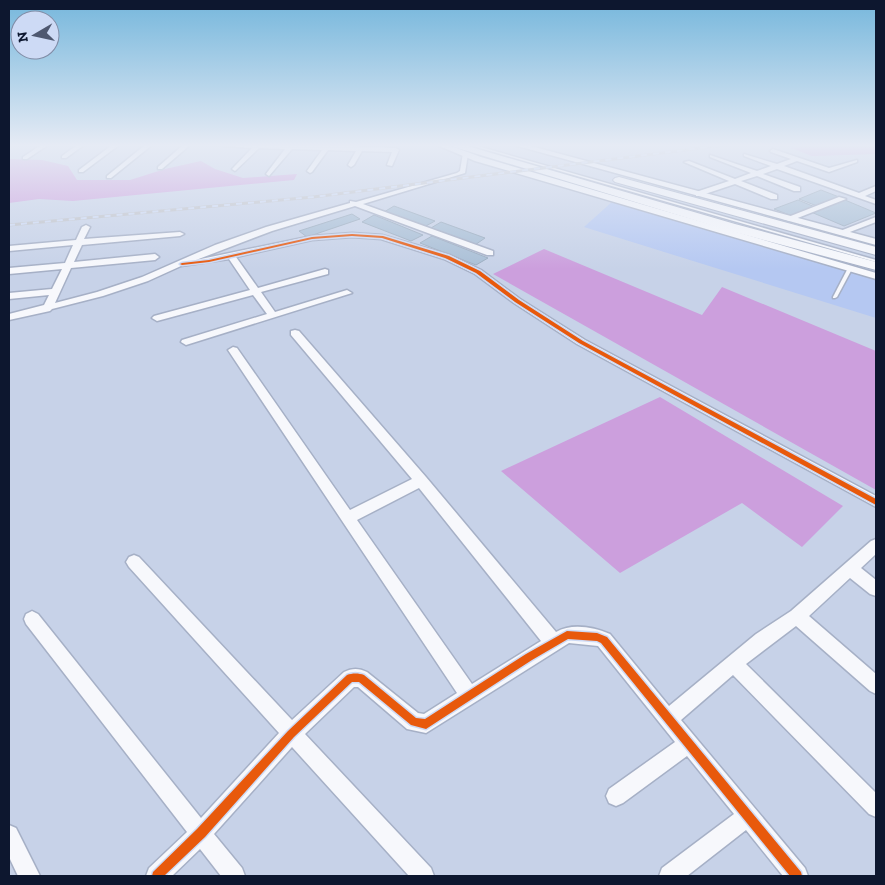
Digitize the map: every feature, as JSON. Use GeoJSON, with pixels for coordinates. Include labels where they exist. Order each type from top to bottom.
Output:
{"type":"FeatureCollection","features":[{"type":"Feature","properties":{"kind":"main road"},"geometry":{"type":"LineString","coordinates":[[593,186],[731,227],[876,266]]}},
{"type":"Feature","properties":{"kind":"main road"},"geometry":{"type":"LineString","coordinates":[[643,186],[876,251]]}},
{"type":"Feature","properties":{"kind":"street"},"geometry":{"type":"LineString","coordinates":[[9,317],[46,309],[128,285],[248,236],[416,186]]}},
{"type":"Feature","properties":{"kind":"street"},"geometry":{"type":"LineString","coordinates":[[573,186],[876,276]]}},
{"type":"Feature","properties":{"kind":"street"},"geometry":{"type":"LineString","coordinates":[[671,186],[876,242]]}},
{"type":"Feature","properties":{"kind":"street"},"geometry":{"type":"LineString","coordinates":[[699,194],[721,186]]}},
{"type":"Feature","properties":{"kind":"street"},"geometry":{"type":"LineString","coordinates":[[749,186],[774,197]]}},
{"type":"Feature","properties":{"kind":"street"},"geometry":{"type":"LineString","coordinates":[[790,186],[797,189]]}},
{"type":"Feature","properties":{"kind":"street"},"geometry":{"type":"LineString","coordinates":[[833,186],[876,202]]}},
{"type":"Feature","properties":{"kind":"street"},"geometry":{"type":"LineString","coordinates":[[859,196],[876,188]]}},
{"type":"Feature","properties":{"kind":"street"},"geometry":{"type":"LineString","coordinates":[[787,219],[842,199]]}},
{"type":"Feature","properties":{"kind":"street"},"geometry":{"type":"LineString","coordinates":[[354,204],[490,253]]}},
{"type":"Feature","properties":{"kind":"street"},"geometry":{"type":"LineString","coordinates":[[839,233],[876,219]]}},
{"type":"Feature","properties":{"kind":"street"},"geometry":{"type":"LineString","coordinates":[[46,309],[86,226]]}},
{"type":"Feature","properties":{"kind":"street"},"geometry":{"type":"LineString","coordinates":[[9,248],[180,234]]}},
{"type":"Feature","properties":{"kind":"street"},"geometry":{"type":"LineString","coordinates":[[182,264],[205,262],[312,238],[352,235],[382,237],[451,259],[478,272],[517,301],[581,342],[876,502]]}},
{"type":"Feature","properties":{"kind":"street"},"geometry":{"type":"LineString","coordinates":[[231,256],[273,316]]}},
{"type":"Feature","properties":{"kind":"street"},"geometry":{"type":"LineString","coordinates":[[9,271],[155,257]]}},
{"type":"Feature","properties":{"kind":"street"},"geometry":{"type":"LineString","coordinates":[[157,318],[325,272]]}},
{"type":"Feature","properties":{"kind":"street"},"geometry":{"type":"LineString","coordinates":[[9,296],[54,292]]}},
{"type":"Feature","properties":{"kind":"street"},"geometry":{"type":"LineString","coordinates":[[186,342],[346,294]]}},
{"type":"Feature","properties":{"kind":"street"},"geometry":{"type":"LineString","coordinates":[[295,333],[421,481],[553,642]]}},
{"type":"Feature","properties":{"kind":"street"},"geometry":{"type":"LineString","coordinates":[[233,350],[469,695]]}},
{"type":"Feature","properties":{"kind":"street"},"geometry":{"type":"LineString","coordinates":[[349,517],[421,481]]}},
{"type":"Feature","properties":{"kind":"street"},"geometry":{"type":"LineString","coordinates":[[668,718],[762,640],[797,616],[876,545]]}},
{"type":"Feature","properties":{"kind":"street"},"geometry":{"type":"LineString","coordinates":[[134,562],[422,876]]}},
{"type":"Feature","properties":{"kind":"street"},"geometry":{"type":"LineString","coordinates":[[851,569],[876,589]]}},
{"type":"Feature","properties":{"kind":"street"},"geometry":{"type":"LineString","coordinates":[[797,616],[876,685]]}},
{"type":"Feature","properties":{"kind":"street"},"geometry":{"type":"LineString","coordinates":[[32,619],[234,876]]}},
{"type":"Feature","properties":{"kind":"street"},"geometry":{"type":"LineString","coordinates":[[157,876],[201,833],[291,734],[350,678],[361,678],[414,722],[426,724],[469,695],[567,635],[597,637],[604,640],[797,876]]}},
{"type":"Feature","properties":{"kind":"street"},"geometry":{"type":"LineString","coordinates":[[734,664],[876,807]]}},
{"type":"Feature","properties":{"kind":"street"},"geometry":{"type":"LineString","coordinates":[[616,796],[689,743]]}},
{"type":"Feature","properties":{"kind":"street"},"geometry":{"type":"LineString","coordinates":[[670,876],[748,816]]}},
{"type":"Feature","properties":{"kind":"street"},"geometry":{"type":"LineString","coordinates":[[9,836],[29,876]]}},
{"type":"Feature","properties":{"kind":"lane"},"geometry":{"type":"LineString","coordinates":[[617,186],[876,259]]}},
{"type":"Feature","properties":{"kind":"lane"},"geometry":{"type":"LineString","coordinates":[[622,186],[876,259]]}},
{"type":"Feature","properties":{"kind":"lane"},"geometry":{"type":"LineString","coordinates":[[835,297],[850,269]]}},
{"type":"Feature","properties":{"kind":"shaded area"},"geometry":{"type":"Polygon","coordinates":[[[9,186],[228,186],[73,201],[39,199],[9,203],[9,186]]]}},
{"type":"Feature","properties":{"kind":"shaded area"},"geometry":{"type":"Polygon","coordinates":[[[613,201],[876,279],[876,318],[584,227],[613,201]]]}},
{"type":"Feature","properties":{"kind":"shaded area"},"geometry":{"type":"Polygon","coordinates":[[[544,249],[702,315],[722,287],[876,351],[876,490],[493,274],[544,249]]]}},
{"type":"Feature","properties":{"kind":"shaded area"},"geometry":{"type":"Polygon","coordinates":[[[660,397],[843,506],[802,547],[742,503],[620,573],[501,471],[660,397]]]}},
{"type":"Feature","properties":{"kind":"building"},"geometry":{"type":"Polygon","coordinates":[[[821,190],[839,197],[817,206],[799,199],[821,190]]]}},
{"type":"Feature","properties":{"kind":"building"},"geometry":{"type":"Polygon","coordinates":[[[798,200],[815,207],[792,216],[774,209],[798,200]]]}},
{"type":"Feature","properties":{"kind":"building"},"geometry":{"type":"Polygon","coordinates":[[[845,200],[876,213],[844,226],[811,212],[845,200]]]}},
{"type":"Feature","properties":{"kind":"building"},"geometry":{"type":"Polygon","coordinates":[[[394,206],[435,221],[424,227],[384,212],[394,206]]]}},
{"type":"Feature","properties":{"kind":"building"},"geometry":{"type":"Polygon","coordinates":[[[352,214],[360,219],[307,237],[299,231],[352,214]]]}},
{"type":"Feature","properties":{"kind":"building"},"geometry":{"type":"Polygon","coordinates":[[[374,215],[423,235],[411,241],[362,222],[374,215]]]}},
{"type":"Feature","properties":{"kind":"building"},"geometry":{"type":"Polygon","coordinates":[[[441,222],[485,238],[475,245],[431,228],[441,222]]]}},
{"type":"Feature","properties":{"kind":"building"},"geometry":{"type":"Polygon","coordinates":[[[432,236],[488,258],[476,265],[420,243],[432,236]]]}},
{"type":"Feature","properties":{"kind":"railway"},"geometry":{"type":"LineString","coordinates":[[9,225],[313,197],[398,186]]}},
{"type":"Feature","properties":{"kind":"cycle path"},"geometry":{"type":"LineString","coordinates":[[182,264],[209,261],[312,238],[352,235],[382,237],[447,257],[478,272],[517,301],[581,342],[876,502]]}},
{"type":"Feature","properties":{"kind":"cycle path"},"geometry":{"type":"LineString","coordinates":[[157,876],[201,833],[291,734],[350,678],[361,678],[414,722],[426,724],[529,657],[567,635],[597,637],[604,640],[797,876]]}}]}
